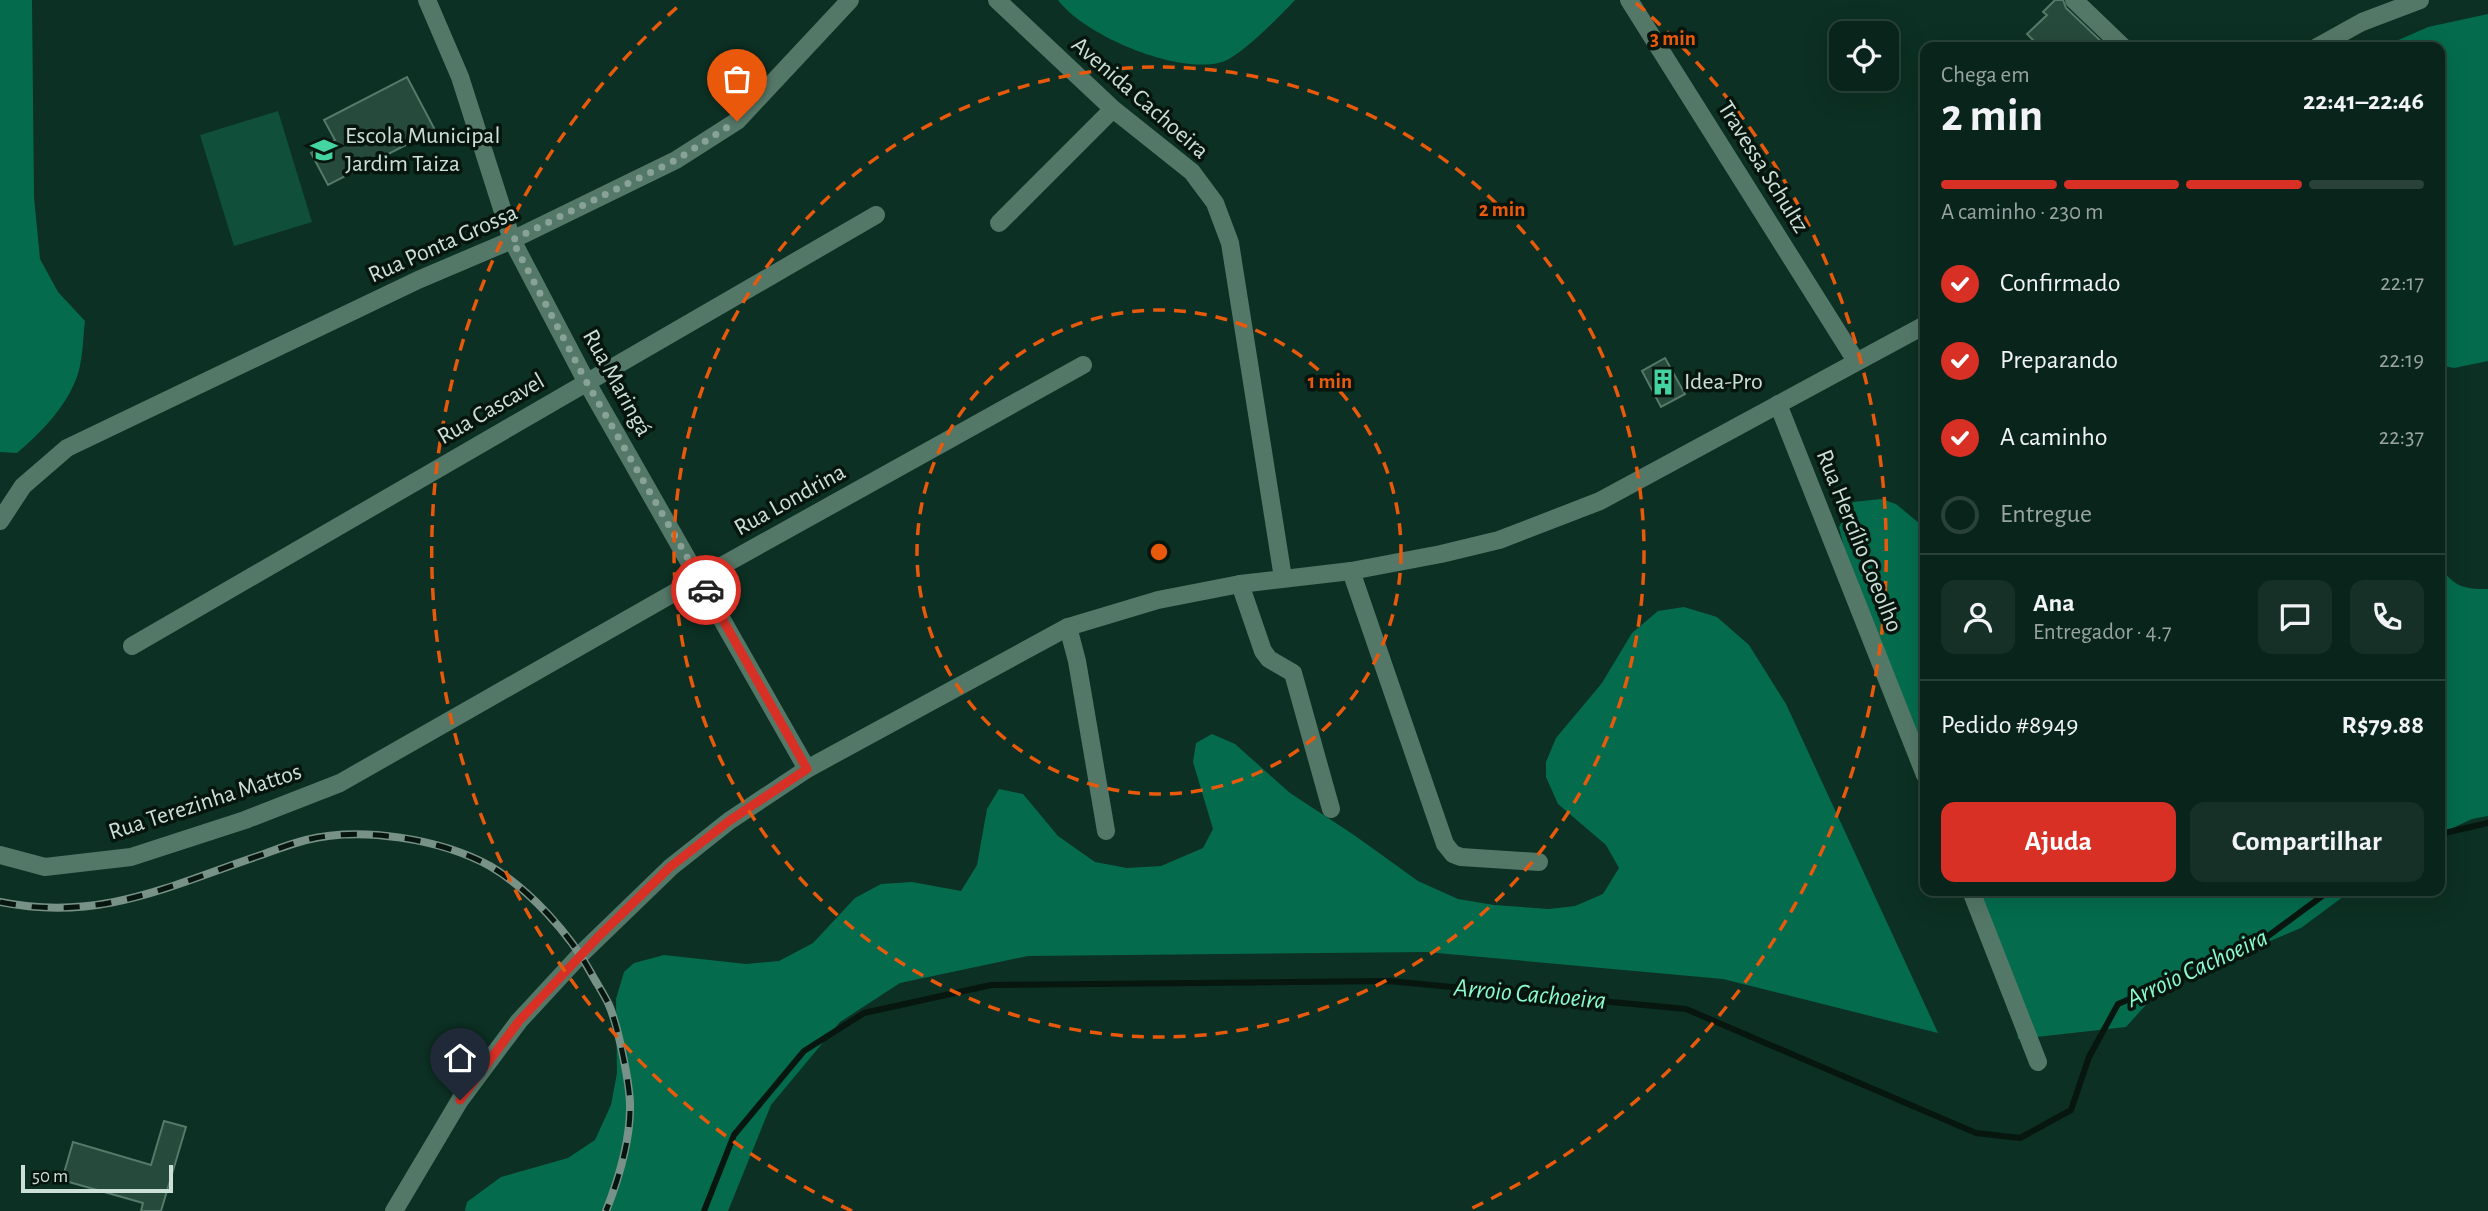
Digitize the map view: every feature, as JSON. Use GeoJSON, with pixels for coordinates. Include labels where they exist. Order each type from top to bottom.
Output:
{"type":"FeatureCollection","features":[{"type":"Feature","properties":{"kind":"street","name":"Rua Maringá"},"geometry":{"type":"LineString","coordinates":[[428,0],[460,77],[512,240],[586,381],[807,769]]}},
{"type":"Feature","properties":{"kind":"street","name":"Rua Ponta Grossa"},"geometry":{"type":"LineString","coordinates":[[0,521],[23,486],[68,448],[676,160],[737,121],[850,0]]}},
{"type":"Feature","properties":{"kind":"street","name":"Avenida Cachoeira"},"geometry":{"type":"LineString","coordinates":[[997,0],[1113,109],[1192,172],[1215,204],[1230,243],[1283,578]]}},
{"type":"Feature","properties":{"kind":"street","name":"Travessa Schultz"},"geometry":{"type":"LineString","coordinates":[[1629,0],[1856,361]]}},
{"type":"Feature","properties":{"kind":"street"},"geometry":{"type":"LineString","coordinates":[[2074,0],[2118,42]]}},
{"type":"Feature","properties":{"kind":"street"},"geometry":{"type":"LineString","coordinates":[[2326,42],[2362,22],[2420,0]]}},
{"type":"Feature","properties":{"kind":"street"},"geometry":{"type":"LineString","coordinates":[[999,223],[1113,109]]}},
{"type":"Feature","properties":{"kind":"street","name":"Rua Cascavel"},"geometry":{"type":"LineString","coordinates":[[132,646],[876,215]]}},
{"type":"Feature","properties":{"kind":"street"},"geometry":{"type":"LineString","coordinates":[[399,1206],[460,1100],[519,1021],[590,945],[670,867],[729,821],[807,769],[1068,627],[1158,600],[1240,583],[1351,571],[1441,554],[1499,540],[1600,501],[1920,328]]}},
{"type":"Feature","properties":{"kind":"street","name":"Rua Londrina"},"geometry":{"type":"LineString","coordinates":[[340,783],[700,578],[1083,365]]}},
{"type":"Feature","properties":{"kind":"street","name":"Rua Hercílio Coeolho"},"geometry":{"type":"LineString","coordinates":[[1778,404],[1920,762]]}},
{"type":"Feature","properties":{"kind":"street"},"geometry":{"type":"LineString","coordinates":[[1351,571],[1445,844],[1453,855],[1461,857],[1539,862]]}},
{"type":"Feature","properties":{"kind":"street"},"geometry":{"type":"LineString","coordinates":[[1240,583],[1263,651],[1269,659],[1293,673],[1331,809]]}},
{"type":"Feature","properties":{"kind":"street"},"geometry":{"type":"LineString","coordinates":[[1068,627],[1077,661],[1106,831]]}},
{"type":"Feature","properties":{"kind":"street","name":"Rua Terezinha Mattos"},"geometry":{"type":"LineString","coordinates":[[0,855],[45,867],[131,857],[245,820],[340,783]]}},
{"type":"Feature","properties":{"kind":"street"},"geometry":{"type":"LineString","coordinates":[[1972,896],[2038,1062]]}},
{"type":"Feature","properties":{"kind":"green space"},"geometry":{"type":"Polygon","coordinates":[[[0,0],[32,0],[34,197],[40,259],[58,292],[85,321],[80,364],[69,394],[45,426],[17,453],[0,452],[0,0]]]}},
{"type":"Feature","properties":{"kind":"green space"},"geometry":{"type":"Polygon","coordinates":[[[1058,0],[1295,0],[1239,52],[1222,62],[1203,65],[1158,58],[1110,39],[1071,14],[1058,0]]]}},
{"type":"Feature","properties":{"kind":"green space"},"geometry":{"type":"Polygon","coordinates":[[[2488,14],[2488,361],[2454,368],[2445,366],[2445,42],[2394,42],[2428,27],[2488,14]]]}},
{"type":"Feature","properties":{"kind":"green space"},"geometry":{"type":"Polygon","coordinates":[[[278,111],[312,222],[234,246],[200,135],[278,111]]]}},
{"type":"Feature","properties":{"kind":"green space"},"geometry":{"type":"Polygon","coordinates":[[[1881,499],[1896,504],[1920,524],[1920,752],[1847,560],[1839,527],[1853,502],[1881,499]]]}},
{"type":"Feature","properties":{"kind":"green space"},"geometry":{"type":"Polygon","coordinates":[[[2445,573],[2461,586],[2488,589],[2488,816],[2472,819],[2445,832],[2445,573]]]}},
{"type":"Feature","properties":{"kind":"green space"},"geometry":{"type":"Polygon","coordinates":[[[1684,607],[1717,617],[1749,645],[1786,704],[1938,1033],[1723,979],[1426,952],[1028,956],[900,983],[840,1022],[771,1105],[728,1211],[465,1211],[467,1202],[501,1177],[568,1158],[595,1140],[611,1105],[617,1073],[616,999],[624,972],[634,963],[664,955],[746,964],[779,961],[813,943],[855,898],[881,884],[912,882],[961,891],[977,865],[987,809],[999,789],[1023,794],[1058,836],[1095,862],[1127,868],[1161,866],[1203,848],[1213,829],[1193,762],[1196,743],[1212,734],[1235,744],[1290,793],[1418,881],[1458,899],[1549,909],[1575,906],[1603,894],[1619,868],[1606,845],[1558,804],[1546,777],[1546,762],[1556,738],[1602,683],[1632,633],[1658,611],[1684,607]]]}},
{"type":"Feature","properties":{"kind":"green space"},"geometry":{"type":"Polygon","coordinates":[[[1975,896],[2344,896],[2301,928],[2163,986],[2126,1027],[2018,1039],[2013,1002],[1975,896]]]}},
{"type":"Feature","properties":{"kind":"building"},"geometry":{"type":"Polygon","coordinates":[[[2055,0],[2063,0],[2066,8],[2102,42],[2035,42],[2027,34],[2047,15],[2043,12],[2055,0]]]}},
{"type":"Feature","properties":{"kind":"building"},"geometry":{"type":"Polygon","coordinates":[[[407,77],[435,130],[328,185],[311,153],[335,140],[324,120],[407,77]]]}},
{"type":"Feature","properties":{"kind":"building","name":"Idea-Pro"},"geometry":{"type":"Polygon","coordinates":[[[1665,358],[1685,394],[1661,407],[1642,371],[1665,358]]]}},
{"type":"Feature","properties":{"kind":"building"},"geometry":{"type":"Polygon","coordinates":[[[164,1121],[186,1127],[161,1211],[141,1211],[143,1203],[62,1180],[73,1142],[151,1165],[164,1121]]]}},
{"type":"Feature","properties":{"kind":"waterway","name":"Arroio Cachoeira"},"geometry":{"type":"LineString","coordinates":[[2445,833],[2488,823]]}},
{"type":"Feature","properties":{"kind":"waterway","name":"Arroio Cachoeira"},"geometry":{"type":"LineString","coordinates":[[704,1211],[734,1135],[804,1051],[864,1013],[991,985],[1389,981],[1686,1009],[1976,1133],[2020,1138],[2071,1110],[2089,1057],[2118,1004],[2256,945],[2322,896]]}},
{"type":"Feature","properties":{"kind":"railway"},"geometry":{"type":"LineString","coordinates":[[0,902],[36,907],[70,907],[134,898],[288,845],[351,834],[425,842],[490,866],[534,900],[560,928],[582,958],[609,1005],[625,1067],[630,1117],[623,1158],[606,1211]]}},
{"type":"Feature","properties":{"kind":"way so far"},"geometry":{"type":"LineString","coordinates":[[706,590],[586,381],[512,240],[676,160],[737,121]]}},
{"type":"Feature","properties":{"kind":"place","name":"Escola Municipal Jardim Taiza"},"geometry":{"type":"Point","coordinates":[324,150]}},
{"type":"Feature","properties":{"kind":"place","name":"Idea-Pro"},"geometry":{"type":"Point","coordinates":[1663,382]}},
{"type":"Feature","properties":{"kind":"route"},"geometry":{"type":"LineString","coordinates":[[460,1100],[519,1021],[599,936],[670,867],[729,821],[807,769],[706,590]]}}]}
